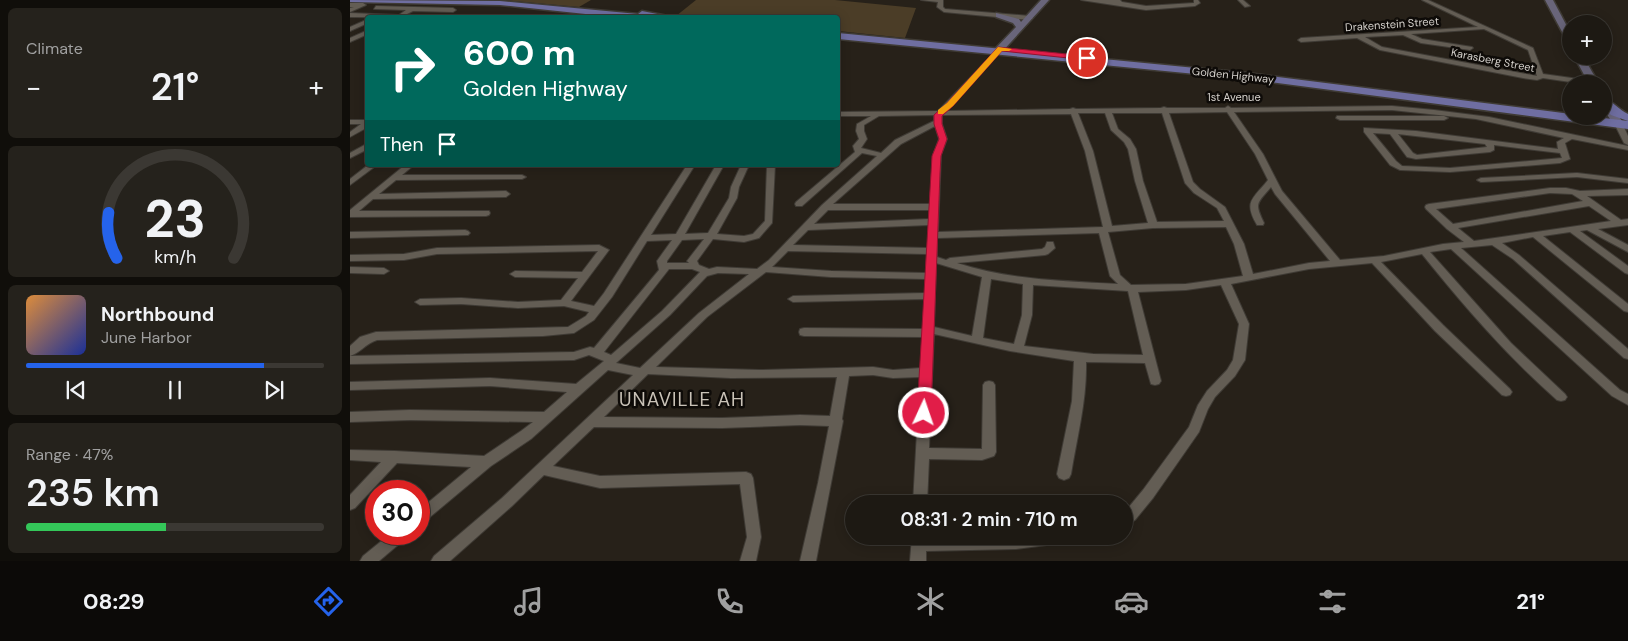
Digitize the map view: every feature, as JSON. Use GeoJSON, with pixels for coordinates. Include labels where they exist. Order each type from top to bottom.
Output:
{"type":"FeatureCollection","features":[{"type":"Feature","properties":{"kind":"main road"},"geometry":{"type":"LineString","coordinates":[[350,0],[374,4],[500,3],[623,15]]}},
{"type":"Feature","properties":{"kind":"main road"},"geometry":{"type":"LineString","coordinates":[[476,0],[641,15]]}},
{"type":"Feature","properties":{"kind":"main road","name":"Golden Highway"},"geometry":{"type":"LineString","coordinates":[[840,34],[1295,79],[1562,112]]}},
{"type":"Feature","properties":{"kind":"main road","name":"Golden Highway"},"geometry":{"type":"LineString","coordinates":[[999,50],[1256,77],[1623,121]]}},
{"type":"Feature","properties":{"kind":"main road"},"geometry":{"type":"LineString","coordinates":[[1612,110],[1623,121]]}},
{"type":"Feature","properties":{"kind":"street"},"geometry":{"type":"LineString","coordinates":[[923,0],[940,1],[940,8],[944,10],[1030,18]]}},
{"type":"Feature","properties":{"kind":"street"},"geometry":{"type":"LineString","coordinates":[[439,561],[507,502],[714,305],[763,270],[825,208],[898,142],[939,117],[1030,18],[1044,0]]}},
{"type":"Feature","properties":{"kind":"street"},"geometry":{"type":"LineString","coordinates":[[1083,0],[1118,2],[1146,8],[1195,4],[1197,3],[1196,0]]}},
{"type":"Feature","properties":{"kind":"street"},"geometry":{"type":"LineString","coordinates":[[1240,0],[1247,6]]}},
{"type":"Feature","properties":{"kind":"street","name":"Karasberg Street"},"geometry":{"type":"LineString","coordinates":[[1358,36],[1380,48],[1540,78],[1541,76],[1532,50],[1424,0]]}},
{"type":"Feature","properties":{"kind":"street"},"geometry":{"type":"LineString","coordinates":[[1549,0],[1562,24]]}},
{"type":"Feature","properties":{"kind":"street"},"geometry":{"type":"LineString","coordinates":[[350,21],[374,4],[412,9],[453,10]]}},
{"type":"Feature","properties":{"kind":"street"},"geometry":{"type":"LineString","coordinates":[[350,5],[385,4]]}},
{"type":"Feature","properties":{"kind":"street"},"geometry":{"type":"LineString","coordinates":[[350,10],[363,5]]}},
{"type":"Feature","properties":{"kind":"street"},"geometry":{"type":"LineString","coordinates":[[401,15],[412,9]]}},
{"type":"Feature","properties":{"kind":"street"},"geometry":{"type":"LineString","coordinates":[[350,15],[365,16]]}},
{"type":"Feature","properties":{"kind":"street"},"geometry":{"type":"LineString","coordinates":[[999,15],[1014,19],[1020,27]]}},
{"type":"Feature","properties":{"kind":"street"},"geometry":{"type":"LineString","coordinates":[[350,21],[365,23]]}},
{"type":"Feature","properties":{"kind":"street"},"geometry":{"type":"LineString","coordinates":[[350,29],[365,23]]}},
{"type":"Feature","properties":{"kind":"street","name":"Drakenstein Street"},"geometry":{"type":"LineString","coordinates":[[1301,40],[1484,28]]}},
{"type":"Feature","properties":{"kind":"street"},"geometry":{"type":"LineString","coordinates":[[350,40],[365,33]]}},
{"type":"Feature","properties":{"kind":"street"},"geometry":{"type":"LineString","coordinates":[[1404,33],[1421,41],[1470,48]]}},
{"type":"Feature","properties":{"kind":"street"},"geometry":{"type":"LineString","coordinates":[[1541,76],[1562,79]]}},
{"type":"Feature","properties":{"kind":"street"},"geometry":{"type":"LineString","coordinates":[[1392,108],[1419,104],[1433,99]]}},
{"type":"Feature","properties":{"kind":"street"},"geometry":{"type":"LineString","coordinates":[[1228,108],[1259,154],[1278,192],[1337,263]]}},
{"type":"Feature","properties":{"kind":"street","name":"1st Avenue"},"geometry":{"type":"LineString","coordinates":[[840,114],[939,117],[1073,110],[1392,108],[1502,122],[1568,138],[1628,148]]}},
{"type":"Feature","properties":{"kind":"street"},"geometry":{"type":"LineString","coordinates":[[1164,109],[1189,183],[1197,191],[1219,204],[1245,259],[1249,278]]}},
{"type":"Feature","properties":{"kind":"street"},"geometry":{"type":"LineString","coordinates":[[1073,110],[1089,151],[1115,276],[1130,287],[1155,381]]}},
{"type":"Feature","properties":{"kind":"street"},"geometry":{"type":"LineString","coordinates":[[1107,110],[1115,130],[1128,141],[1132,149],[1139,181],[1153,225]]}},
{"type":"Feature","properties":{"kind":"street"},"geometry":{"type":"LineString","coordinates":[[879,114],[863,122],[859,127],[863,139],[857,150],[882,156]]}},
{"type":"Feature","properties":{"kind":"street"},"geometry":{"type":"LineString","coordinates":[[1340,118],[1448,118],[1451,115]]}},
{"type":"Feature","properties":{"kind":"street"},"geometry":{"type":"LineString","coordinates":[[920,495],[937,156],[943,139],[939,117]]}},
{"type":"Feature","properties":{"kind":"street"},"geometry":{"type":"LineString","coordinates":[[1623,121],[1628,143]]}},
{"type":"Feature","properties":{"kind":"street"},"geometry":{"type":"LineString","coordinates":[[350,122],[365,123]]}},
{"type":"Feature","properties":{"kind":"street"},"geometry":{"type":"LineString","coordinates":[[350,134],[365,125]]}},
{"type":"Feature","properties":{"kind":"street"},"geometry":{"type":"LineString","coordinates":[[1563,150],[1392,131],[1367,130],[1393,163],[1402,168],[1450,170],[1566,159],[1561,142],[1568,138]]}},
{"type":"Feature","properties":{"kind":"street"},"geometry":{"type":"LineString","coordinates":[[1392,131],[1410,155],[1416,157],[1490,150],[1492,147],[1488,142]]}},
{"type":"Feature","properties":{"kind":"street"},"geometry":{"type":"LineString","coordinates":[[350,156],[365,147]]}},
{"type":"Feature","properties":{"kind":"street"},"geometry":{"type":"LineString","coordinates":[[799,204],[860,152]]}},
{"type":"Feature","properties":{"kind":"street"},"geometry":{"type":"LineString","coordinates":[[350,183],[370,167]]}},
{"type":"Feature","properties":{"kind":"street"},"geometry":{"type":"LineString","coordinates":[[350,214],[407,167]]}},
{"type":"Feature","properties":{"kind":"street"},"geometry":{"type":"LineString","coordinates":[[350,352],[364,340],[376,336],[570,330],[584,322],[608,295],[690,167]]}},
{"type":"Feature","properties":{"kind":"street"},"geometry":{"type":"LineString","coordinates":[[597,352],[664,270],[662,261],[679,237],[719,167]]}},
{"type":"Feature","properties":{"kind":"street"},"geometry":{"type":"LineString","coordinates":[[694,266],[692,261],[711,236],[733,198],[735,187],[744,167]]}},
{"type":"Feature","properties":{"kind":"street"},"geometry":{"type":"LineString","coordinates":[[646,238],[711,236],[749,238],[756,236],[769,221],[770,167]]}},
{"type":"Feature","properties":{"kind":"street"},"geometry":{"type":"LineString","coordinates":[[1481,180],[1577,175],[1628,181]]}},
{"type":"Feature","properties":{"kind":"street"},"geometry":{"type":"LineString","coordinates":[[393,178],[522,177]]}},
{"type":"Feature","properties":{"kind":"street"},"geometry":{"type":"LineString","coordinates":[[1260,222],[1254,204],[1272,181]]}},
{"type":"Feature","properties":{"kind":"street"},"geometry":{"type":"LineString","coordinates":[[1472,244],[1432,212],[1429,206],[1535,192],[1567,190],[1578,194],[1589,203],[1623,223]]}},
{"type":"Feature","properties":{"kind":"street"},"geometry":{"type":"LineString","coordinates":[[1578,194],[1628,192]]}},
{"type":"Feature","properties":{"kind":"street"},"geometry":{"type":"LineString","coordinates":[[370,197],[506,194]]}},
{"type":"Feature","properties":{"kind":"street"},"geometry":{"type":"LineString","coordinates":[[1450,227],[1589,203]]}},
{"type":"Feature","properties":{"kind":"street"},"geometry":{"type":"LineString","coordinates":[[825,208],[934,207]]}},
{"type":"Feature","properties":{"kind":"street"},"geometry":{"type":"LineString","coordinates":[[350,214],[486,213]]}},
{"type":"Feature","properties":{"kind":"street"},"geometry":{"type":"LineString","coordinates":[[805,227],[933,222]]}},
{"type":"Feature","properties":{"kind":"street"},"geometry":{"type":"LineString","coordinates":[[786,248],[933,255],[944,262],[987,274],[1028,282],[1146,289],[1186,287],[1225,282],[1309,266],[1375,261],[1453,246],[1494,242],[1535,234],[1623,223]]}},
{"type":"Feature","properties":{"kind":"street"},"geometry":{"type":"LineString","coordinates":[[933,235],[1106,229],[1153,225],[1229,224]]}},
{"type":"Feature","properties":{"kind":"street"},"geometry":{"type":"LineString","coordinates":[[1588,227],[1628,249]]}},
{"type":"Feature","properties":{"kind":"street"},"geometry":{"type":"LineString","coordinates":[[1571,229],[1628,272]]}},
{"type":"Feature","properties":{"kind":"street"},"geometry":{"type":"LineString","coordinates":[[350,234],[465,233]]}},
{"type":"Feature","properties":{"kind":"street"},"geometry":{"type":"LineString","coordinates":[[1535,234],[1628,309]]}},
{"type":"Feature","properties":{"kind":"street"},"geometry":{"type":"LineString","coordinates":[[1494,242],[1516,257],[1628,355]]}},
{"type":"Feature","properties":{"kind":"street"},"geometry":{"type":"LineString","coordinates":[[944,262],[1045,252],[1050,248],[1050,244]]}},
{"type":"Feature","properties":{"kind":"street"},"geometry":{"type":"LineString","coordinates":[[1453,246],[1616,392],[1628,400]]}},
{"type":"Feature","properties":{"kind":"street"},"geometry":{"type":"LineString","coordinates":[[350,258],[404,257],[437,252],[603,249],[564,303]]}},
{"type":"Feature","properties":{"kind":"street"},"geometry":{"type":"LineString","coordinates":[[1424,251],[1486,324],[1533,374],[1561,397]]}},
{"type":"Feature","properties":{"kind":"street"},"geometry":{"type":"LineString","coordinates":[[1375,261],[1439,328],[1506,392]]}},
{"type":"Feature","properties":{"kind":"street"},"geometry":{"type":"LineString","coordinates":[[664,266],[694,266],[707,272],[763,270],[831,274],[932,276]]}},
{"type":"Feature","properties":{"kind":"street"},"geometry":{"type":"LineString","coordinates":[[350,270],[384,271]]}},
{"type":"Feature","properties":{"kind":"street"},"geometry":{"type":"LineString","coordinates":[[430,509],[486,462],[526,435],[666,313],[707,272]]}},
{"type":"Feature","properties":{"kind":"street"},"geometry":{"type":"LineString","coordinates":[[515,274],[584,275]]}},
{"type":"Feature","properties":{"kind":"street"},"geometry":{"type":"LineString","coordinates":[[977,341],[987,274]]}},
{"type":"Feature","properties":{"kind":"street"},"geometry":{"type":"LineString","coordinates":[[1018,349],[1027,315],[1028,282]]}},
{"type":"Feature","properties":{"kind":"street"},"geometry":{"type":"LineString","coordinates":[[1133,512],[1195,429],[1202,408],[1211,394],[1231,373],[1239,360],[1244,324],[1225,282]]}},
{"type":"Feature","properties":{"kind":"street"},"geometry":{"type":"LineString","coordinates":[[793,299],[931,296]]}},
{"type":"Feature","properties":{"kind":"street"},"geometry":{"type":"LineString","coordinates":[[420,302],[461,301],[518,305],[564,303],[596,310]]}},
{"type":"Feature","properties":{"kind":"street"},"geometry":{"type":"LineString","coordinates":[[804,332],[929,331],[1018,349],[1080,358],[1149,359]]}},
{"type":"Feature","properties":{"kind":"street"},"geometry":{"type":"LineString","coordinates":[[350,360],[574,356],[586,351],[597,352],[609,363],[644,372],[782,375],[873,371],[893,374],[926,372]]}},
{"type":"Feature","properties":{"kind":"street"},"geometry":{"type":"LineString","coordinates":[[1064,474],[1069,438],[1082,380],[1080,358]]}},
{"type":"Feature","properties":{"kind":"street"},"geometry":{"type":"LineString","coordinates":[[808,561],[837,422],[844,372]]}},
{"type":"Feature","properties":{"kind":"street"},"geometry":{"type":"LineString","coordinates":[[350,386],[490,382],[578,389]]}},
{"type":"Feature","properties":{"kind":"street"},"geometry":{"type":"LineString","coordinates":[[922,453],[982,455],[990,452],[990,385]]}},
{"type":"Feature","properties":{"kind":"street"},"geometry":{"type":"LineString","coordinates":[[350,417],[410,415],[546,417]]}},
{"type":"Feature","properties":{"kind":"street"},"geometry":{"type":"LineString","coordinates":[[592,422],[722,423],[800,420],[837,422]]}},
{"type":"Feature","properties":{"kind":"street"},"geometry":{"type":"LineString","coordinates":[[350,455],[486,462]]}},
{"type":"Feature","properties":{"kind":"street"},"geometry":{"type":"LineString","coordinates":[[350,504],[395,456]]}},
{"type":"Feature","properties":{"kind":"street"},"geometry":{"type":"LineString","coordinates":[[542,469],[600,482],[746,478],[754,537],[748,561]]}},
{"type":"Feature","properties":{"kind":"street"},"geometry":{"type":"LineString","coordinates":[[368,561],[387,545]]}},
{"type":"Feature","properties":{"kind":"street"},"geometry":{"type":"LineString","coordinates":[[918,561],[919,545]]}},
{"type":"Feature","properties":{"kind":"shaded area"},"geometry":{"type":"Polygon","coordinates":[[[503,0],[591,0],[579,7],[503,0]]]}},
{"type":"Feature","properties":{"kind":"shaded area"},"geometry":{"type":"Polygon","coordinates":[[[696,0],[835,0],[916,8],[905,38],[840,31],[840,15],[677,15],[696,0]]]}},
{"type":"Feature","properties":{"kind":"slow traffic"},"geometry":{"type":"LineString","coordinates":[[941,112],[1000,48],[1009,49]]}},
{"type":"Feature","properties":{"kind":"district","name":"UNAVILLE AH"},"geometry":{"type":"Point","coordinates":[682,399]}},
{"type":"Feature","properties":{"kind":"route"},"geometry":{"type":"LineString","coordinates":[[924,413],[937,156],[943,139],[938,124],[938,115],[1000,48],[1087,58]]}}]}
